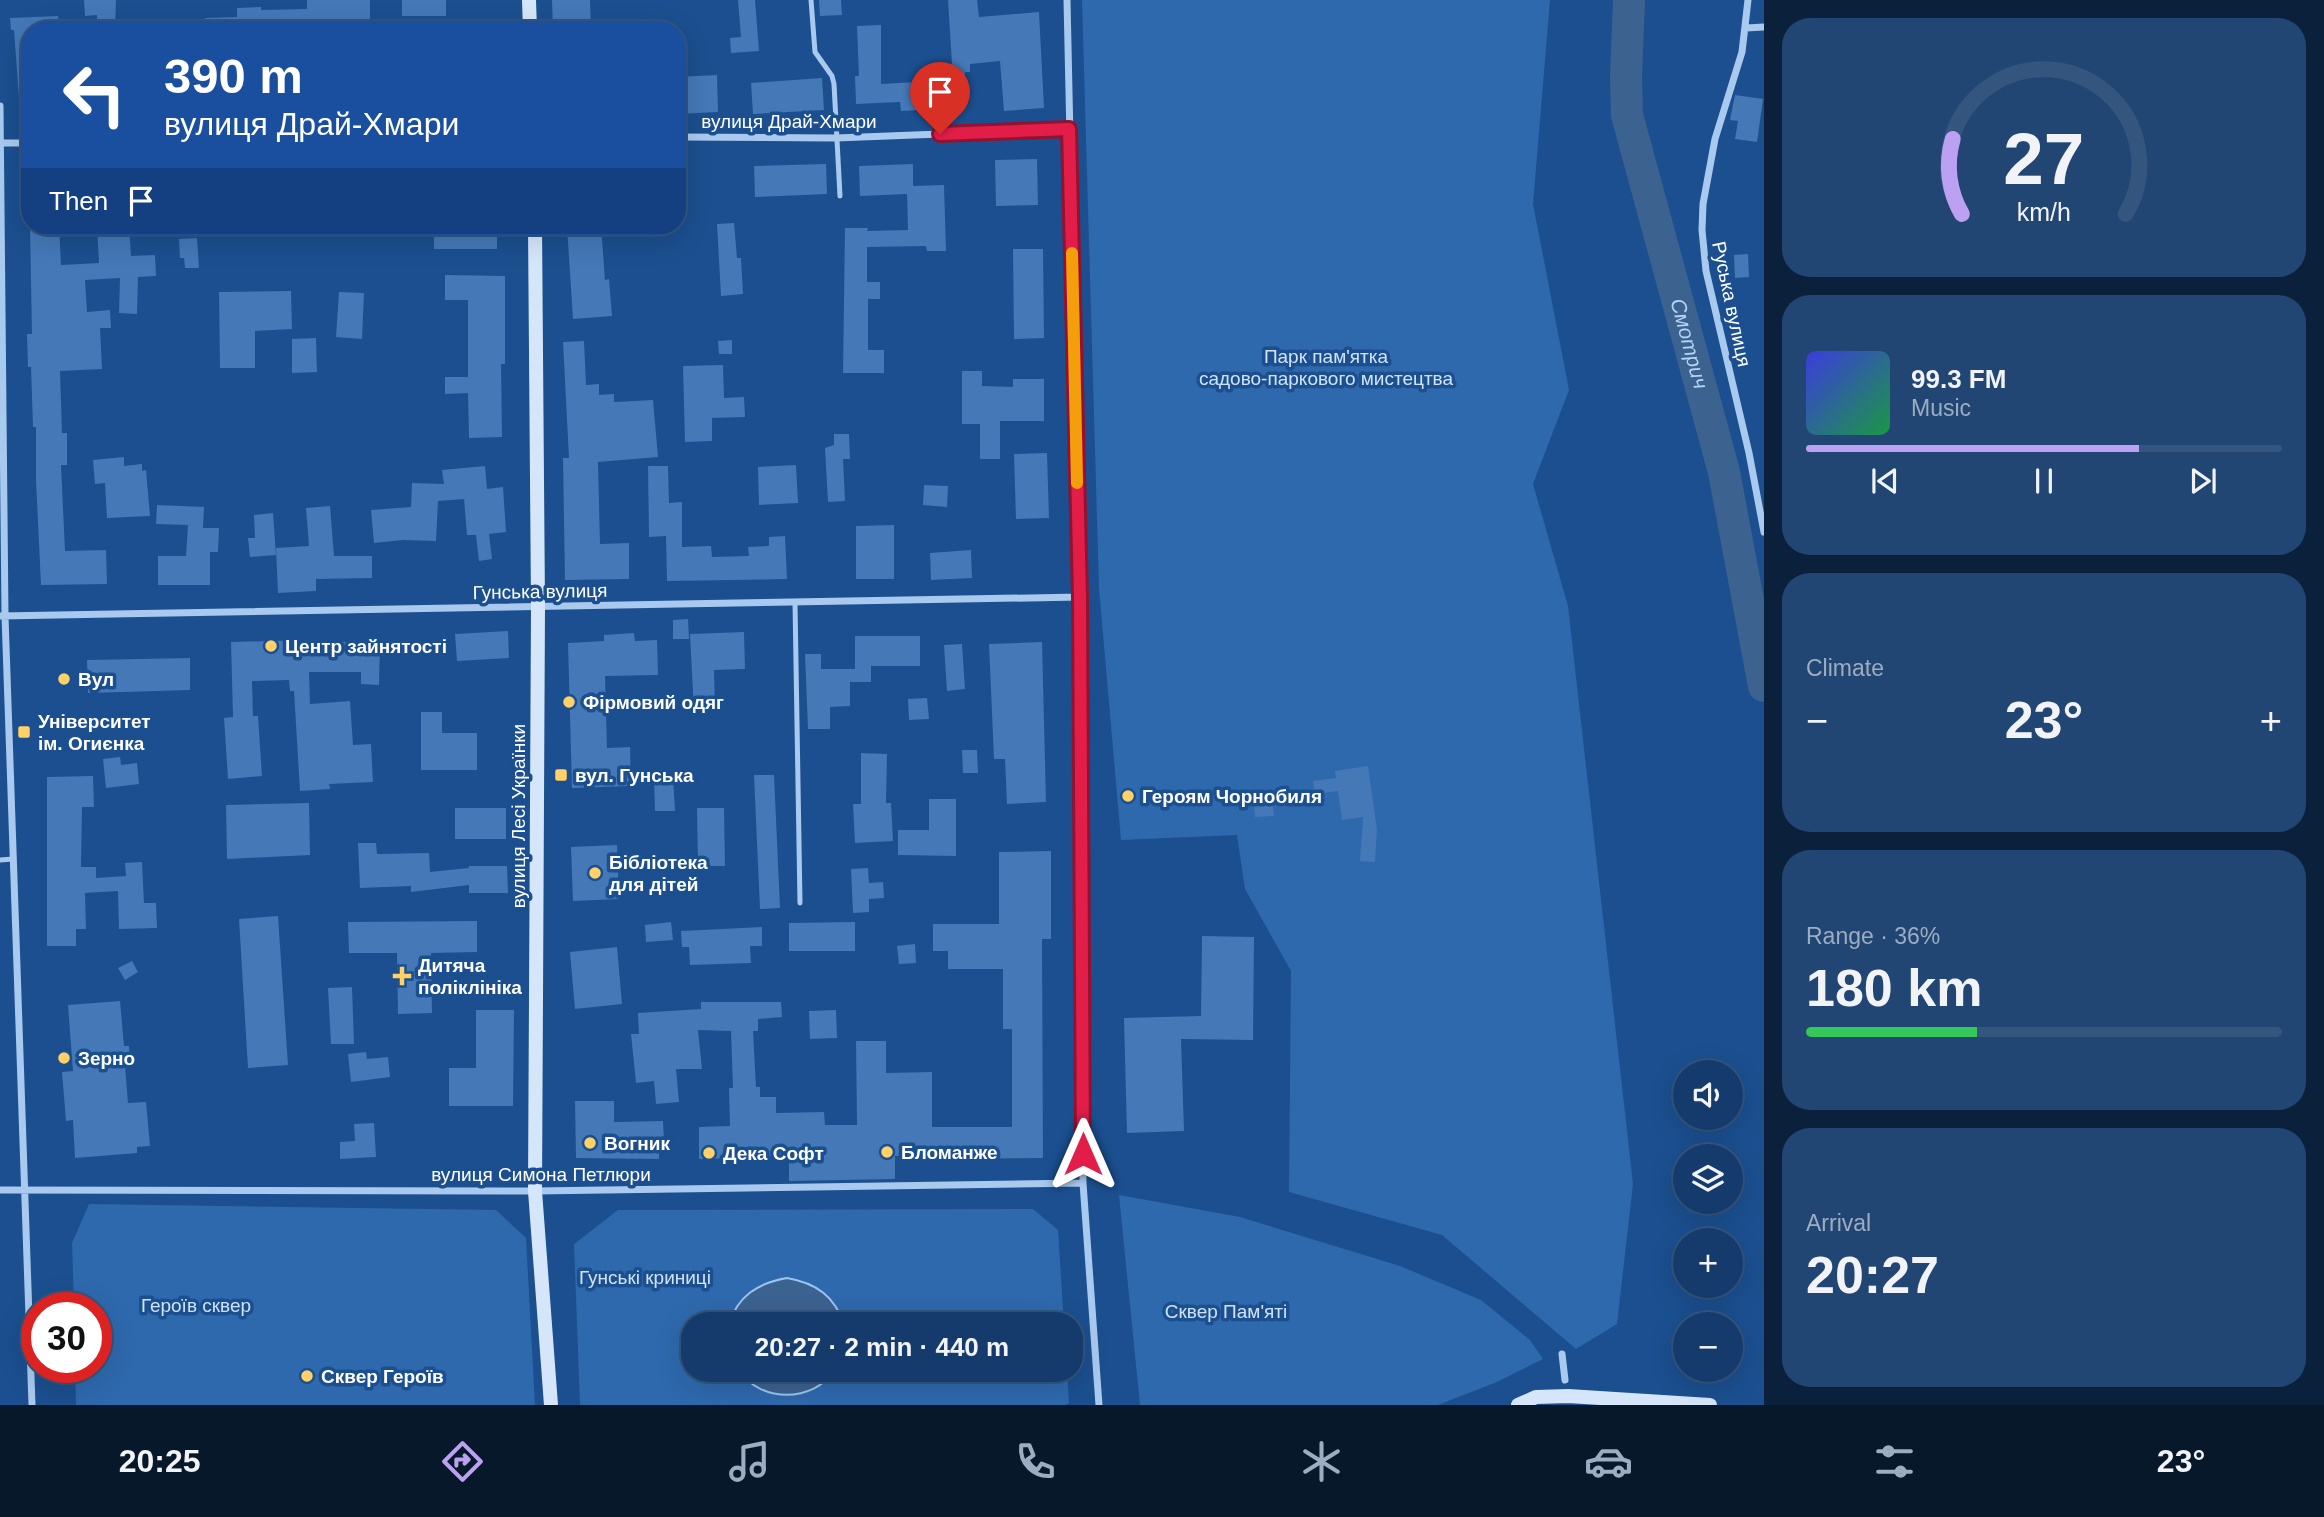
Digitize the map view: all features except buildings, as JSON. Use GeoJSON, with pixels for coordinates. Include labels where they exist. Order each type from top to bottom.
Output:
{"type":"FeatureCollection","features":[{"type":"Feature","properties":{"kind":"street"},"geometry":{"type":"LineString","coordinates":[[529,0],[530,21]]}},
{"type":"Feature","properties":{"kind":"street"},"geometry":{"type":"LineString","coordinates":[[1067,0],[1080,597],[1083,1184],[1099,1405]]}},
{"type":"Feature","properties":{"kind":"street","name":"Руська вулиця"},"geometry":{"type":"LineString","coordinates":[[1748,0],[1742,52],[1715,139],[1703,204],[1702,230],[1706,271],[1749,453],[1764,532]]}},
{"type":"Feature","properties":{"kind":"street"},"geometry":{"type":"LineString","coordinates":[[1746,28],[1764,27]]}},
{"type":"Feature","properties":{"kind":"street"},"geometry":{"type":"LineString","coordinates":[[0,107],[3,616],[32,1405]]}},
{"type":"Feature","properties":{"kind":"street","name":"вулиця Драй-Хмари"},"geometry":{"type":"LineString","coordinates":[[686,137],[836,138],[1069,129]]}},
{"type":"Feature","properties":{"kind":"street"},"geometry":{"type":"LineString","coordinates":[[1,143],[21,143]]}},
{"type":"Feature","properties":{"kind":"street","name":"вулиця Лесі Українки"},"geometry":{"type":"LineString","coordinates":[[535,235],[538,606],[535,1191],[551,1405]]}},
{"type":"Feature","properties":{"kind":"street","name":"Гунська вулиця"},"geometry":{"type":"LineString","coordinates":[[3,616],[1080,597]]}},
{"type":"Feature","properties":{"kind":"street","name":"вулиця Симона Петлюри"},"geometry":{"type":"LineString","coordinates":[[0,1190],[535,1191],[1083,1184]]}},
{"type":"Feature","properties":{"kind":"street"},"geometry":{"type":"LineString","coordinates":[[1562,1354],[1565,1380]]}},
{"type":"Feature","properties":{"kind":"street"},"geometry":{"type":"LineString","coordinates":[[1518,1405],[1536,1397],[1568,1401],[1596,1397],[1710,1405]]}},
{"type":"Feature","properties":{"kind":"lane"},"geometry":{"type":"LineString","coordinates":[[811,0],[816,52],[832,76],[834,84],[840,196]]}},
{"type":"Feature","properties":{"kind":"lane"},"geometry":{"type":"LineString","coordinates":[[795,603],[800,903]]}},
{"type":"Feature","properties":{"kind":"lane"},"geometry":{"type":"LineString","coordinates":[[0,860],[13,859]]}},
{"type":"Feature","properties":{"kind":"green space","name":"Парк пам'ятка садово-паркового мистецтва"},"geometry":{"type":"Polygon","coordinates":[[[1082,0],[1550,0],[1533,204],[1569,390],[1533,484],[1568,606],[1633,1184],[1617,1324],[1576,1349],[1442,1235],[1289,1192],[1291,971],[1245,889],[1237,835],[1121,840],[1099,588],[1082,0]]]}},
{"type":"Feature","properties":{"kind":"green space","name":"Сквер Пам'яті"},"geometry":{"type":"Polygon","coordinates":[[[1119,1195],[1240,1217],[1400,1266],[1481,1300],[1530,1340],[1543,1359],[1497,1382],[1438,1405],[1140,1405],[1119,1195]]]}},
{"type":"Feature","properties":{"kind":"green space","name":"Героїв сквер"},"geometry":{"type":"Polygon","coordinates":[[[89,1204],[496,1210],[526,1238],[535,1405],[76,1405],[75,1383],[112,1383],[112,1292],[74,1292],[72,1243],[89,1204]]]}},
{"type":"Feature","properties":{"kind":"green space","name":"Гунські криниці"},"geometry":{"type":"Polygon","coordinates":[[[1033,1209],[1058,1230],[1063,1312],[681,1312],[681,1382],[1068,1382],[1069,1403],[580,1405],[574,1244],[618,1210],[1033,1209]]]}},
{"type":"Feature","properties":{"kind":"shaded area"},"geometry":{"type":"Polygon","coordinates":[[[787,1278],[807,1283],[823,1292],[838,1312],[734,1312],[743,1299],[767,1283],[787,1278]]]}},
{"type":"Feature","properties":{"kind":"shaded area"},"geometry":{"type":"Polygon","coordinates":[[[750,1382],[824,1382],[814,1389],[787,1395],[760,1389],[750,1382]]]}},
{"type":"Feature","properties":{"kind":"waterway","name":"Смотрич"},"geometry":{"type":"LineString","coordinates":[[1629,0],[1627,115],[1724,472],[1764,686]]}},
{"type":"Feature","properties":{"kind":"slow traffic"},"geometry":{"type":"LineString","coordinates":[[1072,253],[1077,483]]}},
{"type":"Feature","properties":{"kind":"place","name":"Центр зайнятості"},"geometry":{"type":"Point","coordinates":[271,646]}},
{"type":"Feature","properties":{"kind":"place","name":"Вул"},"geometry":{"type":"Point","coordinates":[64,679]}},
{"type":"Feature","properties":{"kind":"place","name":"Фірмовий одяг"},"geometry":{"type":"Point","coordinates":[569,702]}},
{"type":"Feature","properties":{"kind":"place","name":"Університет ім. Огиєнка"},"geometry":{"type":"Point","coordinates":[24,732]}},
{"type":"Feature","properties":{"kind":"place","name":"вул. Гунська"},"geometry":{"type":"Point","coordinates":[561,775]}},
{"type":"Feature","properties":{"kind":"place","name":"Героям Чорнобиля"},"geometry":{"type":"Point","coordinates":[1128,796]}},
{"type":"Feature","properties":{"kind":"place","name":"Бібліотека для дітей"},"geometry":{"type":"Point","coordinates":[595,873]}},
{"type":"Feature","properties":{"kind":"place","name":"Дитяча поліклініка"},"geometry":{"type":"Point","coordinates":[402,976]}},
{"type":"Feature","properties":{"kind":"place","name":"Зерно"},"geometry":{"type":"Point","coordinates":[64,1058]}},
{"type":"Feature","properties":{"kind":"place","name":"Вогник"},"geometry":{"type":"Point","coordinates":[590,1143]}},
{"type":"Feature","properties":{"kind":"place","name":"Бломанже"},"geometry":{"type":"Point","coordinates":[887,1152]}},
{"type":"Feature","properties":{"kind":"place","name":"Дека Софт"},"geometry":{"type":"Point","coordinates":[709,1153]}},
{"type":"Feature","properties":{"kind":"place","name":"Сквер Героїв"},"geometry":{"type":"Point","coordinates":[307,1376]}},
{"type":"Feature","properties":{"kind":"route"},"geometry":{"type":"LineString","coordinates":[[940,134],[1069,129],[1080,597],[1083,1154]]}}]}
